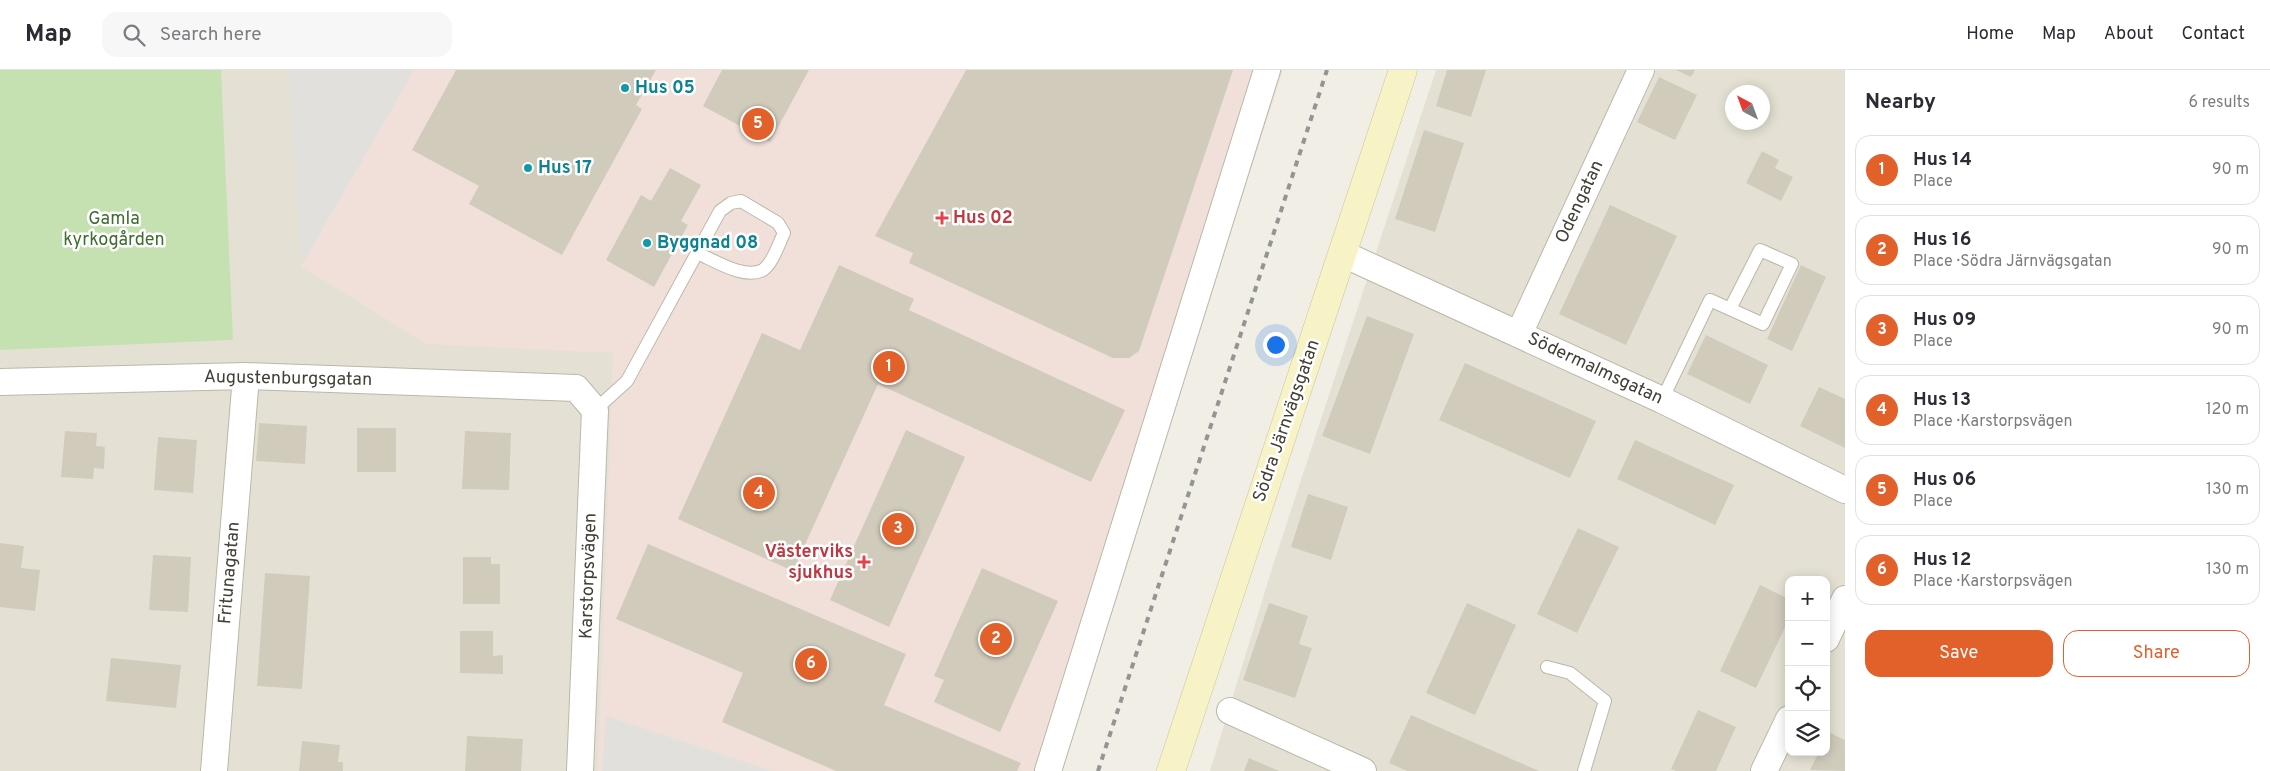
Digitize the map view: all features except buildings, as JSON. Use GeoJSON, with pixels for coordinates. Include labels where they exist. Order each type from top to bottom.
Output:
{"type":"FeatureCollection","features":[{"type":"Feature","properties":{"kind":"street"},"geometry":{"type":"LineString","coordinates":[[1048,771],[1267,70]]}},
{"type":"Feature","properties":{"kind":"street","name":"Södra Järnvägsgatan"},"geometry":{"type":"LineString","coordinates":[[1171,771],[1403,70]]}},
{"type":"Feature","properties":{"kind":"street","name":"Odengatan"},"geometry":{"type":"LineString","coordinates":[[1519,334],[1641,70]]}},
{"type":"Feature","properties":{"kind":"street","name":"Södermalmsgatan"},"geometry":{"type":"LineString","coordinates":[[1343,254],[1662,400],[1845,490]]}},
{"type":"Feature","properties":{"kind":"street","name":"Augustenburgsgatan"},"geometry":{"type":"LineString","coordinates":[[0,382],[246,376],[576,388],[595,410]]}},
{"type":"Feature","properties":{"kind":"street","name":"Fritunagatan"},"geometry":{"type":"LineString","coordinates":[[214,771],[246,376]]}},
{"type":"Feature","properties":{"kind":"street","name":"Karstorpsvägen"},"geometry":{"type":"LineString","coordinates":[[580,771],[595,410]]}},
{"type":"Feature","properties":{"kind":"street"},"geometry":{"type":"LineString","coordinates":[[1830,631],[1845,599]]}},
{"type":"Feature","properties":{"kind":"street"},"geometry":{"type":"LineString","coordinates":[[1230,711],[1362,771]]}},
{"type":"Feature","properties":{"kind":"street"},"geometry":{"type":"LineString","coordinates":[[1764,771],[1785,726]]}},
{"type":"Feature","properties":{"kind":"lane"},"geometry":{"type":"LineString","coordinates":[[595,410],[627,381],[697,252],[720,211],[731,203],[741,200],[778,223],[784,233],[763,270],[742,273],[697,252]]}},
{"type":"Feature","properties":{"kind":"lane"},"geometry":{"type":"LineString","coordinates":[[1662,400],[1710,300],[1763,324],[1792,264],[1760,250],[1730,309]]}},
{"type":"Feature","properties":{"kind":"lane"},"geometry":{"type":"LineString","coordinates":[[1547,667],[1570,673],[1605,701],[1584,771]]}},
{"type":"Feature","properties":{"kind":"shaded area"},"geometry":{"type":"Polygon","coordinates":[[[0,70],[1267,70],[1037,771],[0,771],[0,70]]]}},
{"type":"Feature","properties":{"kind":"shaded area"},"geometry":{"type":"Polygon","coordinates":[[[288,70],[414,70],[301,266],[288,70]]]}},
{"type":"Feature","properties":{"kind":"shaded area","name":"Västerviks sjukhus"},"geometry":{"type":"Polygon","coordinates":[[[414,70],[1283,70],[1055,771],[598,771],[613,353],[426,344],[301,266],[414,70]]]}},
{"type":"Feature","properties":{"kind":"shaded area"},"geometry":{"type":"Polygon","coordinates":[[[1436,70],[1845,70],[1845,771],[1210,771],[1273,565],[1436,70]]]}},
{"type":"Feature","properties":{"kind":"shaded area"},"geometry":{"type":"Polygon","coordinates":[[[606,716],[772,771],[602,771],[606,716]]]}},
{"type":"Feature","properties":{"kind":"green space","name":"Gamla kyrkogården"},"geometry":{"type":"Polygon","coordinates":[[[0,70],[221,70],[233,340],[0,350],[0,70]]]}},
{"type":"Feature","properties":{"kind":"railway"},"geometry":{"type":"LineString","coordinates":[[1098,771],[1327,70]]}},
{"type":"Feature","properties":{"kind":"place","name":"Hus 05"},"geometry":{"type":"Point","coordinates":[625,88]}},
{"type":"Feature","properties":{"kind":"place","name":"Hus 06"},"geometry":{"type":"Point","coordinates":[758,124]}},
{"type":"Feature","properties":{"kind":"place","name":"Hus 17"},"geometry":{"type":"Point","coordinates":[528,168]}},
{"type":"Feature","properties":{"kind":"place","name":"Hus 02"},"geometry":{"type":"Point","coordinates":[942,218]}},
{"type":"Feature","properties":{"kind":"place","name":"Byggnad 08"},"geometry":{"type":"Point","coordinates":[647,243]}},
{"type":"Feature","properties":{"kind":"place","name":"Hus 14"},"geometry":{"type":"Point","coordinates":[889,367]}},
{"type":"Feature","properties":{"kind":"place","name":"Hus 13"},"geometry":{"type":"Point","coordinates":[759,493]}},
{"type":"Feature","properties":{"kind":"place","name":"Hus 09"},"geometry":{"type":"Point","coordinates":[898,529]}},
{"type":"Feature","properties":{"kind":"place","name":"Västerviks sjukhus"},"geometry":{"type":"Point","coordinates":[864,562]}},
{"type":"Feature","properties":{"kind":"place","name":"Hus 16"},"geometry":{"type":"Point","coordinates":[996,639]}},
{"type":"Feature","properties":{"kind":"place","name":"Hus 12"},"geometry":{"type":"Point","coordinates":[811,664]}}]}
